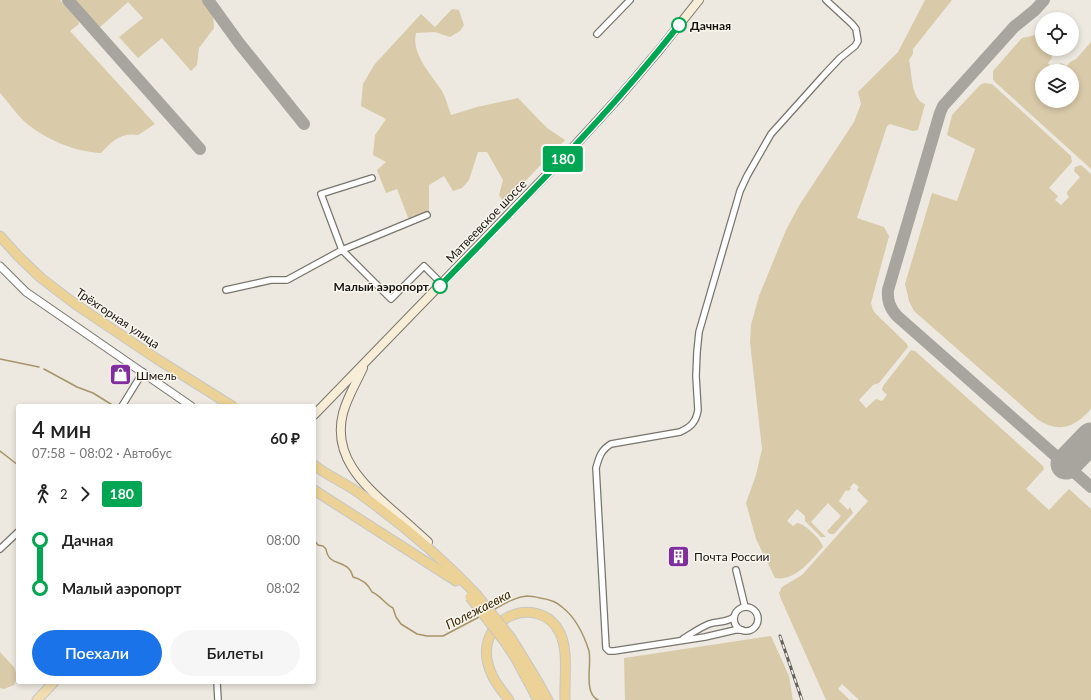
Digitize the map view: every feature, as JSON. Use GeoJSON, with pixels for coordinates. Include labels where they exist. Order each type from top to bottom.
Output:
{"type":"FeatureCollection","features":[{"type":"Feature","properties":{"kind":"highway","name":"Трёхгорная улица"},"geometry":{"type":"LineString","coordinates":[[0,236],[41,278],[75,304],[156,359],[229,404]]}},
{"type":"Feature","properties":{"kind":"highway"},"geometry":{"type":"LineString","coordinates":[[316,466],[362,495],[410,533],[458,579],[473,595],[508,640],[535,677],[548,700]]}},
{"type":"Feature","properties":{"kind":"highway"},"geometry":{"type":"LineString","coordinates":[[316,491],[458,579]]}},
{"type":"Feature","properties":{"kind":"highway"},"geometry":{"type":"LineString","coordinates":[[509,700],[498,686],[492,675],[486,652],[487,641],[494,627],[503,619],[524,612],[534,613],[545,617],[554,624],[563,640],[566,700]]}},
{"type":"Feature","properties":{"kind":"highway"},"geometry":{"type":"LineString","coordinates":[[508,640],[516,659],[538,700]]}},
{"type":"Feature","properties":{"kind":"main road","name":"Матвеевское шоссе"},"geometry":{"type":"LineString","coordinates":[[316,413],[592,128],[660,49],[699,0]]}},
{"type":"Feature","properties":{"kind":"main road"},"geometry":{"type":"LineString","coordinates":[[366,362],[343,413],[342,436],[344,450],[348,460],[361,480],[374,494],[432,546],[458,579]]}},
{"type":"Feature","properties":{"kind":"main road"},"geometry":{"type":"LineString","coordinates":[[37,700],[52,684]]}},
{"type":"Feature","properties":{"kind":"street"},"geometry":{"type":"LineString","coordinates":[[597,34],[630,0]]}},
{"type":"Feature","properties":{"kind":"street"},"geometry":{"type":"LineString","coordinates":[[679,641],[696,630],[710,624],[728,622],[734,617],[738,610],[745,607],[755,611],[757,622],[750,630],[735,630],[679,641],[609,651],[606,648],[596,468],[598,460],[605,448],[611,444],[680,432],[688,429],[697,418],[697,352],[699,332],[740,191],[771,134],[824,75],[840,58],[855,46],[858,41],[856,29],[826,0]]}},
{"type":"Feature","properties":{"kind":"street"},"geometry":{"type":"LineString","coordinates":[[372,178],[321,194],[342,250],[392,299],[424,266],[442,284]]}},
{"type":"Feature","properties":{"kind":"street"},"geometry":{"type":"LineString","coordinates":[[226,290],[271,280],[287,280],[342,250],[427,215]]}},
{"type":"Feature","properties":{"kind":"street"},"geometry":{"type":"LineString","coordinates":[[0,266],[26,292],[188,404]]}},
{"type":"Feature","properties":{"kind":"street"},"geometry":{"type":"LineString","coordinates":[[123,404],[143,372]]}},
{"type":"Feature","properties":{"kind":"street"},"geometry":{"type":"LineString","coordinates":[[0,549],[16,534]]}},
{"type":"Feature","properties":{"kind":"street"},"geometry":{"type":"LineString","coordinates":[[736,570],[745,607]]}},
{"type":"Feature","properties":{"kind":"street"},"geometry":{"type":"LineString","coordinates":[[734,617],[736,625],[742,630]]}},
{"type":"Feature","properties":{"kind":"street"},"geometry":{"type":"LineString","coordinates":[[217,684],[218,700]]}},
{"type":"Feature","properties":{"kind":"shaded area"},"geometry":{"type":"Polygon","coordinates":[[[0,0],[60,0],[78,20],[79,24],[70,31],[155,124],[138,135],[132,134],[117,138],[101,153],[71,148],[43,135],[26,123],[0,93],[0,0]]]}},
{"type":"Feature","properties":{"kind":"shaded area"},"geometry":{"type":"Polygon","coordinates":[[[74,0],[204,0],[213,14],[214,28],[199,48],[197,65],[191,71],[162,38],[138,58],[119,37],[143,18],[128,2],[99,28],[74,0]]]}},
{"type":"Feature","properties":{"kind":"shaded area"},"geometry":{"type":"Polygon","coordinates":[[[925,0],[952,0],[913,49],[913,54],[909,60],[915,92],[920,101],[925,104],[918,130],[913,131],[890,124],[887,126],[857,218],[884,227],[889,236],[871,303],[876,314],[907,344],[908,347],[879,383],[873,385],[859,400],[866,408],[876,399],[882,401],[887,395],[882,390],[883,386],[911,350],[915,351],[1043,466],[1044,469],[1026,489],[1049,510],[1069,489],[1091,509],[1091,700],[859,700],[842,684],[838,689],[850,700],[826,700],[779,593],[782,587],[802,575],[868,501],[857,490],[859,487],[854,483],[850,487],[851,489],[848,491],[846,490],[839,501],[848,510],[850,507],[853,513],[834,534],[830,534],[827,531],[841,516],[828,503],[811,522],[826,537],[821,537],[805,521],[805,516],[797,509],[787,521],[793,526],[797,523],[804,526],[820,540],[823,547],[802,569],[789,577],[782,578],[775,578],[756,539],[746,503],[756,475],[762,449],[750,342],[751,325],[759,296],[786,230],[800,204],[854,122],[861,104],[858,92],[898,52],[925,0]]]}},
{"type":"Feature","properties":{"kind":"shaded area"},"geometry":{"type":"Polygon","coordinates":[[[452,9],[459,10],[464,25],[460,31],[450,37],[435,32],[416,33],[415,41],[419,56],[442,91],[451,115],[477,107],[518,98],[547,128],[565,140],[504,203],[499,195],[503,180],[487,152],[478,152],[469,180],[462,188],[453,191],[444,176],[429,185],[429,213],[409,220],[397,189],[386,193],[377,170],[386,162],[373,155],[375,135],[386,119],[361,106],[363,84],[374,65],[421,14],[435,27],[452,9]]]}},
{"type":"Feature","properties":{"kind":"shaded area"},"geometry":{"type":"Polygon","coordinates":[[[1035,35],[1035,56],[1051,56],[1052,58],[1048,63],[1049,64],[1035,64],[1035,108],[1079,108],[1079,64],[1068,64],[1076,59],[1091,42],[1091,169],[995,82],[993,79],[993,71],[1022,38],[1035,35]]]}},
{"type":"Feature","properties":{"kind":"shaded area"},"geometry":{"type":"Polygon","coordinates":[[[984,83],[992,84],[1071,156],[1072,162],[1049,188],[1058,196],[1055,200],[1061,205],[1069,197],[1067,192],[1080,177],[1074,171],[1075,167],[1081,165],[1091,174],[1091,409],[1079,420],[1066,426],[1052,426],[1037,419],[914,311],[909,301],[905,284],[932,193],[957,201],[975,149],[947,135],[952,115],[980,85],[984,83]]]}},
{"type":"Feature","properties":{"kind":"shaded area"},"geometry":{"type":"Polygon","coordinates":[[[771,636],[789,676],[793,700],[625,700],[624,658],[771,636]]]}},
{"type":"Feature","properties":{"kind":"shaded area"},"geometry":{"type":"Polygon","coordinates":[[[0,652],[14,667],[16,672],[16,681],[14,685],[4,689],[0,688],[0,652]]]}},
{"type":"Feature","properties":{"kind":"waterway","name":"Полежаевка"},"geometry":{"type":"LineString","coordinates":[[0,359],[39,367]]}},
{"type":"Feature","properties":{"kind":"waterway","name":"Полежаевка"},"geometry":{"type":"LineString","coordinates":[[44,369],[77,387],[93,393],[111,404]]}},
{"type":"Feature","properties":{"kind":"waterway","name":"Полежаевка"},"geometry":{"type":"LineString","coordinates":[[0,451],[16,463]]}},
{"type":"Feature","properties":{"kind":"waterway","name":"Полежаевка"},"geometry":{"type":"LineString","coordinates":[[316,542],[326,549],[331,559],[347,567],[351,571],[353,577],[364,582],[372,592],[378,595],[393,608],[396,617],[401,624],[417,634],[427,636],[443,636],[481,616]]}},
{"type":"Feature","properties":{"kind":"waterway","name":"Полежаевка"},"geometry":{"type":"LineString","coordinates":[[493,610],[514,599],[527,596],[548,600],[560,605],[575,621],[589,651],[589,685],[593,696],[598,700]]}},
{"type":"Feature","properties":{"kind":"taxiway"},"geometry":{"type":"LineString","coordinates":[[68,0],[200,149]]}},
{"type":"Feature","properties":{"kind":"taxiway"},"geometry":{"type":"LineString","coordinates":[[208,0],[239,43],[304,124]]}},
{"type":"Feature","properties":{"kind":"taxiway"},"geometry":{"type":"LineString","coordinates":[[1044,0],[1035,10],[1014,27],[943,106],[888,290],[888,298],[892,310],[897,316],[1091,487]]}},
{"type":"Feature","properties":{"kind":"runway"},"geometry":{"type":"LineString","coordinates":[[1066,464],[1091,438]]}},
{"type":"Feature","properties":{"kind":"railway"},"geometry":{"type":"LineString","coordinates":[[780,636],[802,700]]}},
{"type":"Feature","properties":{"kind":"bus line","name":"180"},"geometry":{"type":"LineString","coordinates":[[440,286],[592,128],[631,84],[679,25]]}},
{"type":"Feature","properties":{"kind":"place","name":"Дачная"},"geometry":{"type":"Point","coordinates":[679,25]}},
{"type":"Feature","properties":{"kind":"place","name":"Малый аэропорт"},"geometry":{"type":"Point","coordinates":[440,286]}},
{"type":"Feature","properties":{"kind":"place","name":"Шмель"},"geometry":{"type":"Point","coordinates":[120,375]}},
{"type":"Feature","properties":{"kind":"place","name":"Почта России"},"geometry":{"type":"Point","coordinates":[679,556]}}]}
